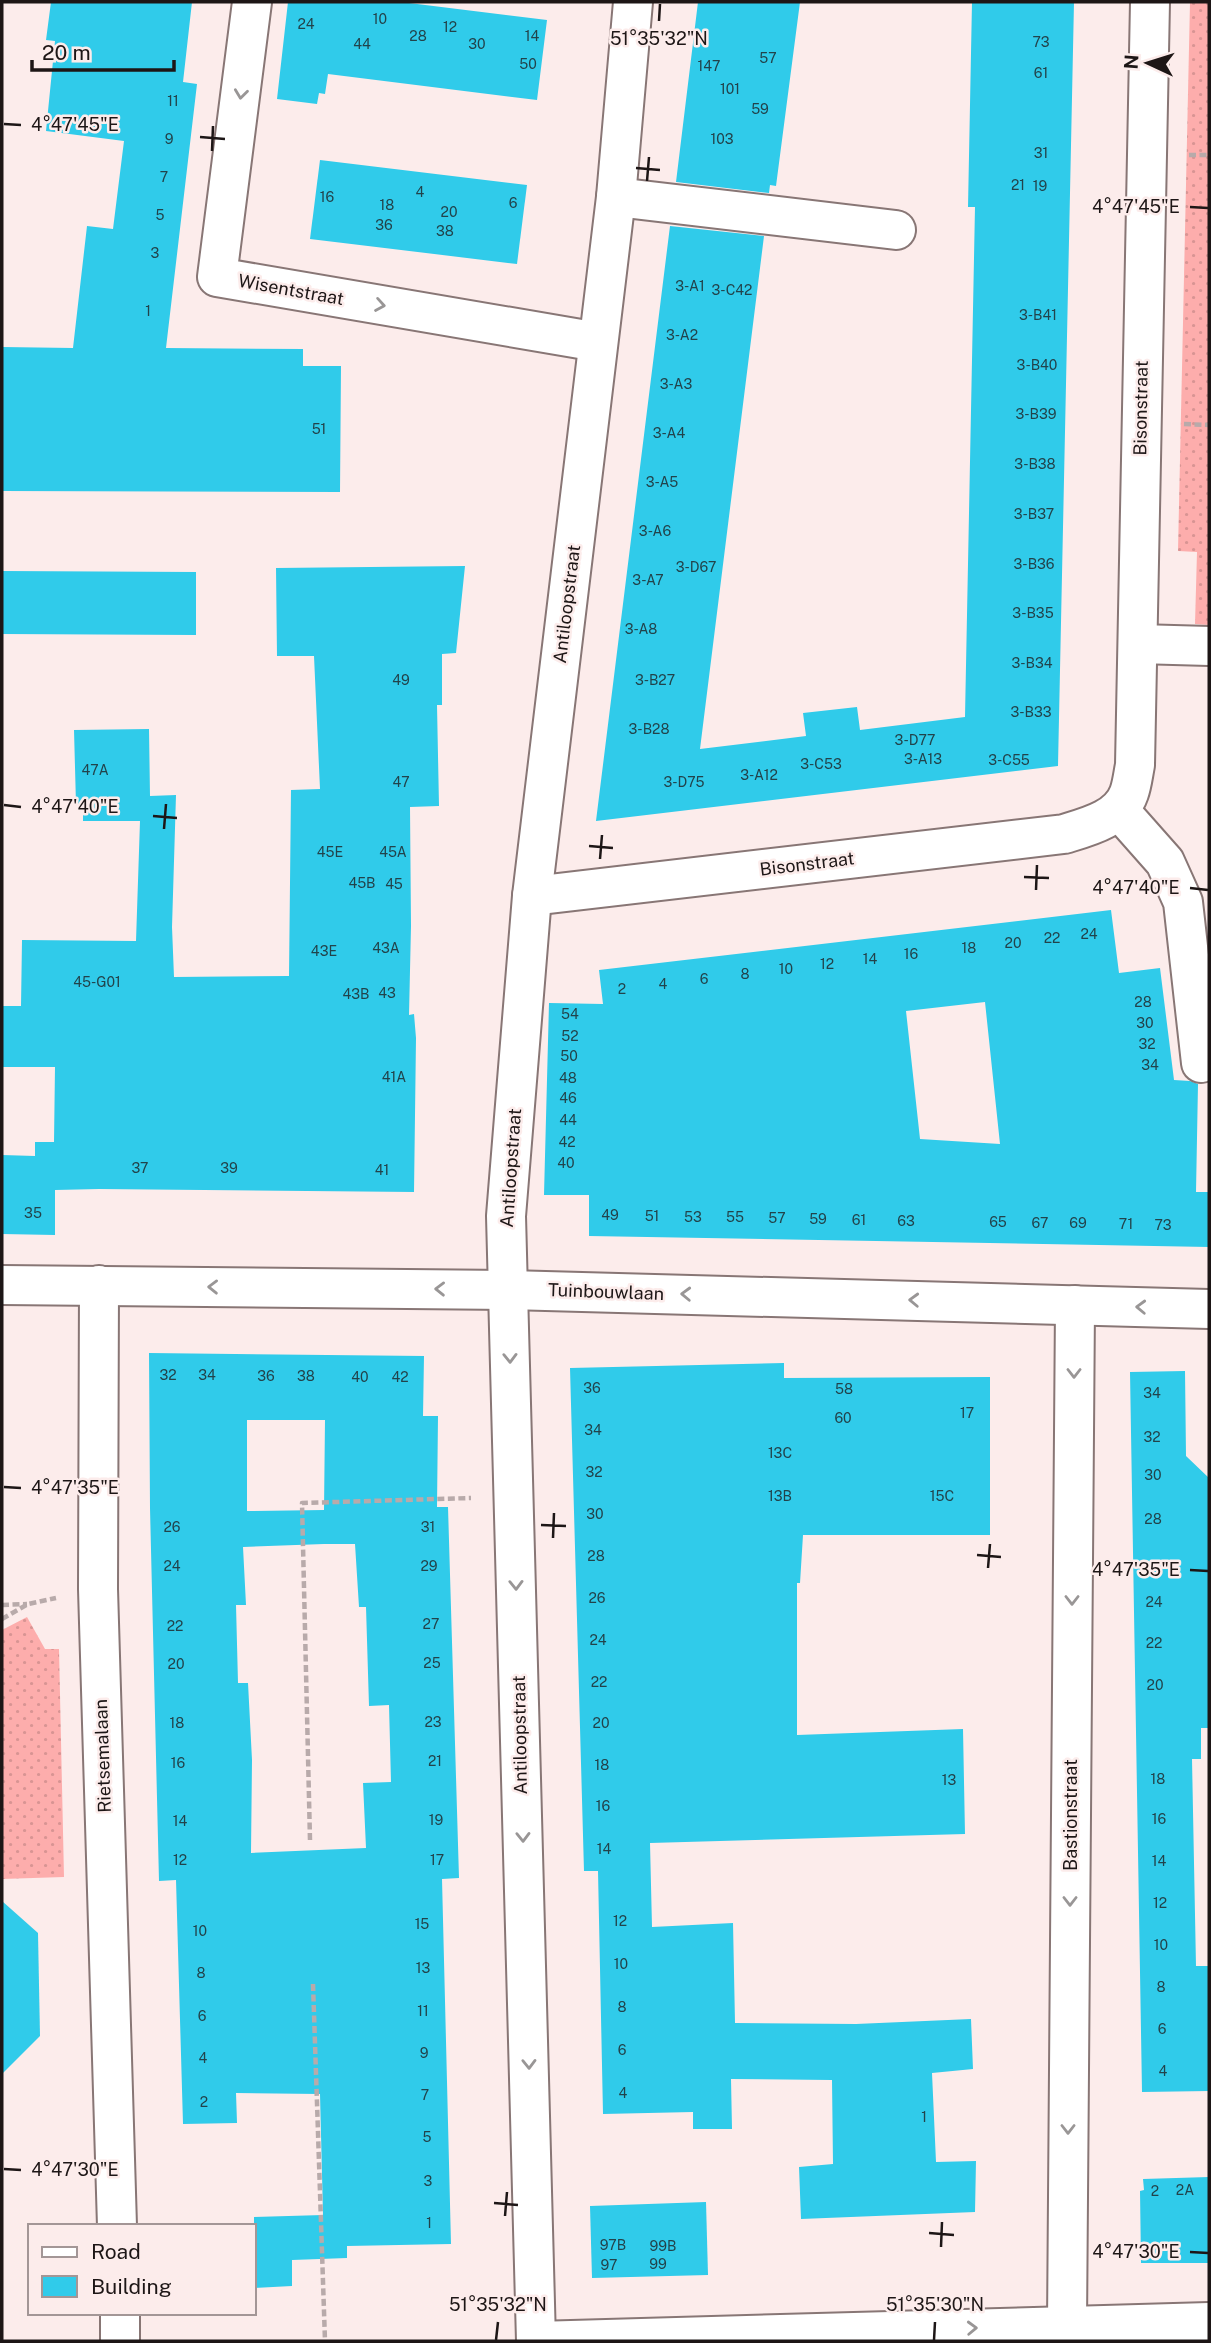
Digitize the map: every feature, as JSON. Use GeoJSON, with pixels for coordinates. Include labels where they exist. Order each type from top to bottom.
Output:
{"type":"FeatureCollection","features":[{"type":"Feature","properties":{"kind":"street","name":"Wisentstraat"},"geometry":{"type":"LineString","coordinates":[[253,2],[217,277],[598,342]]}},
{"type":"Feature","properties":{"kind":"street","name":"Antiloopstraat"},"geometry":{"type":"LineString","coordinates":[[536,2341],[506,1216],[532,896],[616,197],[634,2]]}},
{"type":"Feature","properties":{"kind":"street","name":"Bisonstraat"},"geometry":{"type":"LineString","coordinates":[[532,896],[1064,834],[1091,826],[1119,810],[1129,795],[1135,765],[1150,2]]}},
{"type":"Feature","properties":{"kind":"street"},"geometry":{"type":"LineString","coordinates":[[616,197],[896,230]]}},
{"type":"Feature","properties":{"kind":"street"},"geometry":{"type":"LineString","coordinates":[[1138,644],[1209,646]]}},
{"type":"Feature","properties":{"kind":"street"},"geometry":{"type":"LineString","coordinates":[[1119,810],[1165,862],[1183,902],[1200,1063]]}},
{"type":"Feature","properties":{"kind":"street","name":"Rietsemalaan"},"geometry":{"type":"LineString","coordinates":[[99,1285],[98,1589],[117,2224]]}},
{"type":"Feature","properties":{"kind":"street","name":"Tuinbouwlaan"},"geometry":{"type":"LineString","coordinates":[[2,1286],[509,1290],[1209,1309]]}},
{"type":"Feature","properties":{"kind":"street","name":"Bastionstraat"},"geometry":{"type":"LineString","coordinates":[[1067,2325],[1075,1305]]}},
{"type":"Feature","properties":{"kind":"street"},"geometry":{"type":"LineString","coordinates":[[120,2315],[120,2341]]}},
{"type":"Feature","properties":{"kind":"street"},"geometry":{"type":"LineString","coordinates":[[536,2341],[700,2339],[1209,2322]]}},
{"type":"Feature","properties":{"kind":"path"},"geometry":{"type":"LineString","coordinates":[[310,1840],[302,1503],[514,1496]]}},
{"type":"Feature","properties":{"kind":"path"},"geometry":{"type":"LineString","coordinates":[[2,1605],[28,1604],[98,1589]]}},
{"type":"Feature","properties":{"kind":"path"},"geometry":{"type":"LineString","coordinates":[[2,1619],[28,1604]]}},
{"type":"Feature","properties":{"kind":"path"},"geometry":{"type":"LineString","coordinates":[[313,1984],[325,2341]]}},
{"type":"Feature","properties":{"kind":"shaded area"},"geometry":{"type":"Polygon","coordinates":[[[1190,2],[1209,2],[1209,625],[1195,624],[1197,552],[1178,551],[1190,2]]]}},
{"type":"Feature","properties":{"kind":"shaded area"},"geometry":{"type":"Polygon","coordinates":[[[27,1617],[45,1649],[59,1649],[64,1877],[2,1879],[2,1630],[27,1617]]]}},
{"type":"Feature","properties":{"kind":"building"},"geometry":{"type":"Polygon","coordinates":[[[51,2],[192,2],[183,82],[197,84],[166,348],[303,349],[303,366],[341,366],[340,492],[2,491],[2,347],[73,348],[87,226],[113,229],[124,141],[46,131],[55,41],[46,40],[51,2]]]}},
{"type":"Feature","properties":{"kind":"building"},"geometry":{"type":"Polygon","coordinates":[[[288,2],[401,2],[547,20],[537,100],[328,74],[325,94],[319,93],[317,104],[277,99],[288,2]]]}},
{"type":"Feature","properties":{"kind":"building"},"geometry":{"type":"Polygon","coordinates":[[[698,2],[800,2],[776,186],[770,185],[769,193],[676,182],[698,2]]]}},
{"type":"Feature","properties":{"kind":"building"},"geometry":{"type":"Polygon","coordinates":[[[972,2],[1074,2],[1058,766],[596,821],[670,226],[764,236],[700,749],[806,736],[803,713],[857,707],[860,730],[965,717],[975,207],[968,207],[972,2]]]}},
{"type":"Feature","properties":{"kind":"building"},"geometry":{"type":"Polygon","coordinates":[[[320,160],[527,185],[517,264],[310,239],[320,160]]]}},
{"type":"Feature","properties":{"kind":"building"},"geometry":{"type":"Polygon","coordinates":[[[465,566],[456,653],[442,654],[442,705],[437,705],[439,806],[410,807],[409,1015],[414,1014],[416,1038],[414,1192],[55,1190],[55,1235],[2,1234],[2,1155],[35,1156],[35,1142],[54,1142],[55,1067],[2,1067],[2,1006],[21,1006],[22,940],[136,941],[140,821],[83,821],[83,804],[76,804],[74,730],[149,729],[150,796],[176,795],[172,927],[174,977],[289,976],[291,790],[320,789],[314,656],[277,656],[276,568],[465,566]]]}},
{"type":"Feature","properties":{"kind":"building"},"geometry":{"type":"Polygon","coordinates":[[[2,571],[196,572],[196,635],[2,634],[2,571]]]}},
{"type":"Feature","properties":{"kind":"building"},"geometry":{"type":"Polygon","coordinates":[[[1111,910],[1119,973],[1160,968],[1174,1080],[1198,1084],[1196,1192],[1209,1192],[1209,1247],[589,1236],[589,1195],[544,1195],[549,1003],[603,1004],[599,970],[1111,910]],[[985,1002],[906,1011],[920,1139],[1000,1144],[985,1002]]]}},
{"type":"Feature","properties":{"kind":"building"},"geometry":{"type":"Polygon","coordinates":[[[149,1353],[424,1356],[423,1416],[438,1416],[437,1507],[448,1507],[459,1878],[442,1879],[451,2244],[347,2246],[347,2258],[292,2260],[292,2286],[256,2288],[254,2217],[323,2215],[320,2094],[236,2093],[237,2123],[183,2124],[176,1880],[159,1881],[149,1353]],[[247,1420],[247,1511],[324,1510],[325,1420],[247,1420]],[[355,1544],[243,1547],[246,1605],[236,1605],[238,1683],[248,1683],[252,1760],[251,1853],[366,1848],[363,1783],[391,1782],[389,1705],[369,1706],[366,1607],[359,1607],[355,1544]]]}},
{"type":"Feature","properties":{"kind":"building"},"geometry":{"type":"Polygon","coordinates":[[[784,1363],[784,1378],[990,1377],[990,1535],[803,1535],[800,1583],[797,1583],[797,1735],[963,1729],[965,1834],[650,1843],[652,1927],[733,1923],[735,2023],[856,2024],[971,2019],[973,2069],[932,2073],[936,2162],[976,2161],[975,2212],[801,2219],[799,2167],[833,2164],[832,2080],[731,2079],[732,2129],[693,2129],[693,2112],[603,2114],[598,1871],[584,1871],[570,1368],[784,1363]]]}},
{"type":"Feature","properties":{"kind":"building"},"geometry":{"type":"Polygon","coordinates":[[[1185,1371],[1186,1456],[1209,1478],[1209,1728],[1201,1728],[1201,1759],[1192,1759],[1196,1966],[1209,1966],[1209,2091],[1142,2092],[1130,1372],[1185,1371]]]}},
{"type":"Feature","properties":{"kind":"building"},"geometry":{"type":"Polygon","coordinates":[[[2,1901],[38,1933],[40,2036],[2,2074],[2,1901]]]}},
{"type":"Feature","properties":{"kind":"building"},"geometry":{"type":"Polygon","coordinates":[[[1209,2177],[1209,2263],[1141,2263],[1140,2191],[1144,2190],[1143,2179],[1209,2177]]]}},
{"type":"Feature","properties":{"kind":"building"},"geometry":{"type":"Polygon","coordinates":[[[706,2202],[708,2275],[592,2278],[590,2206],[706,2202]]]}}]}
